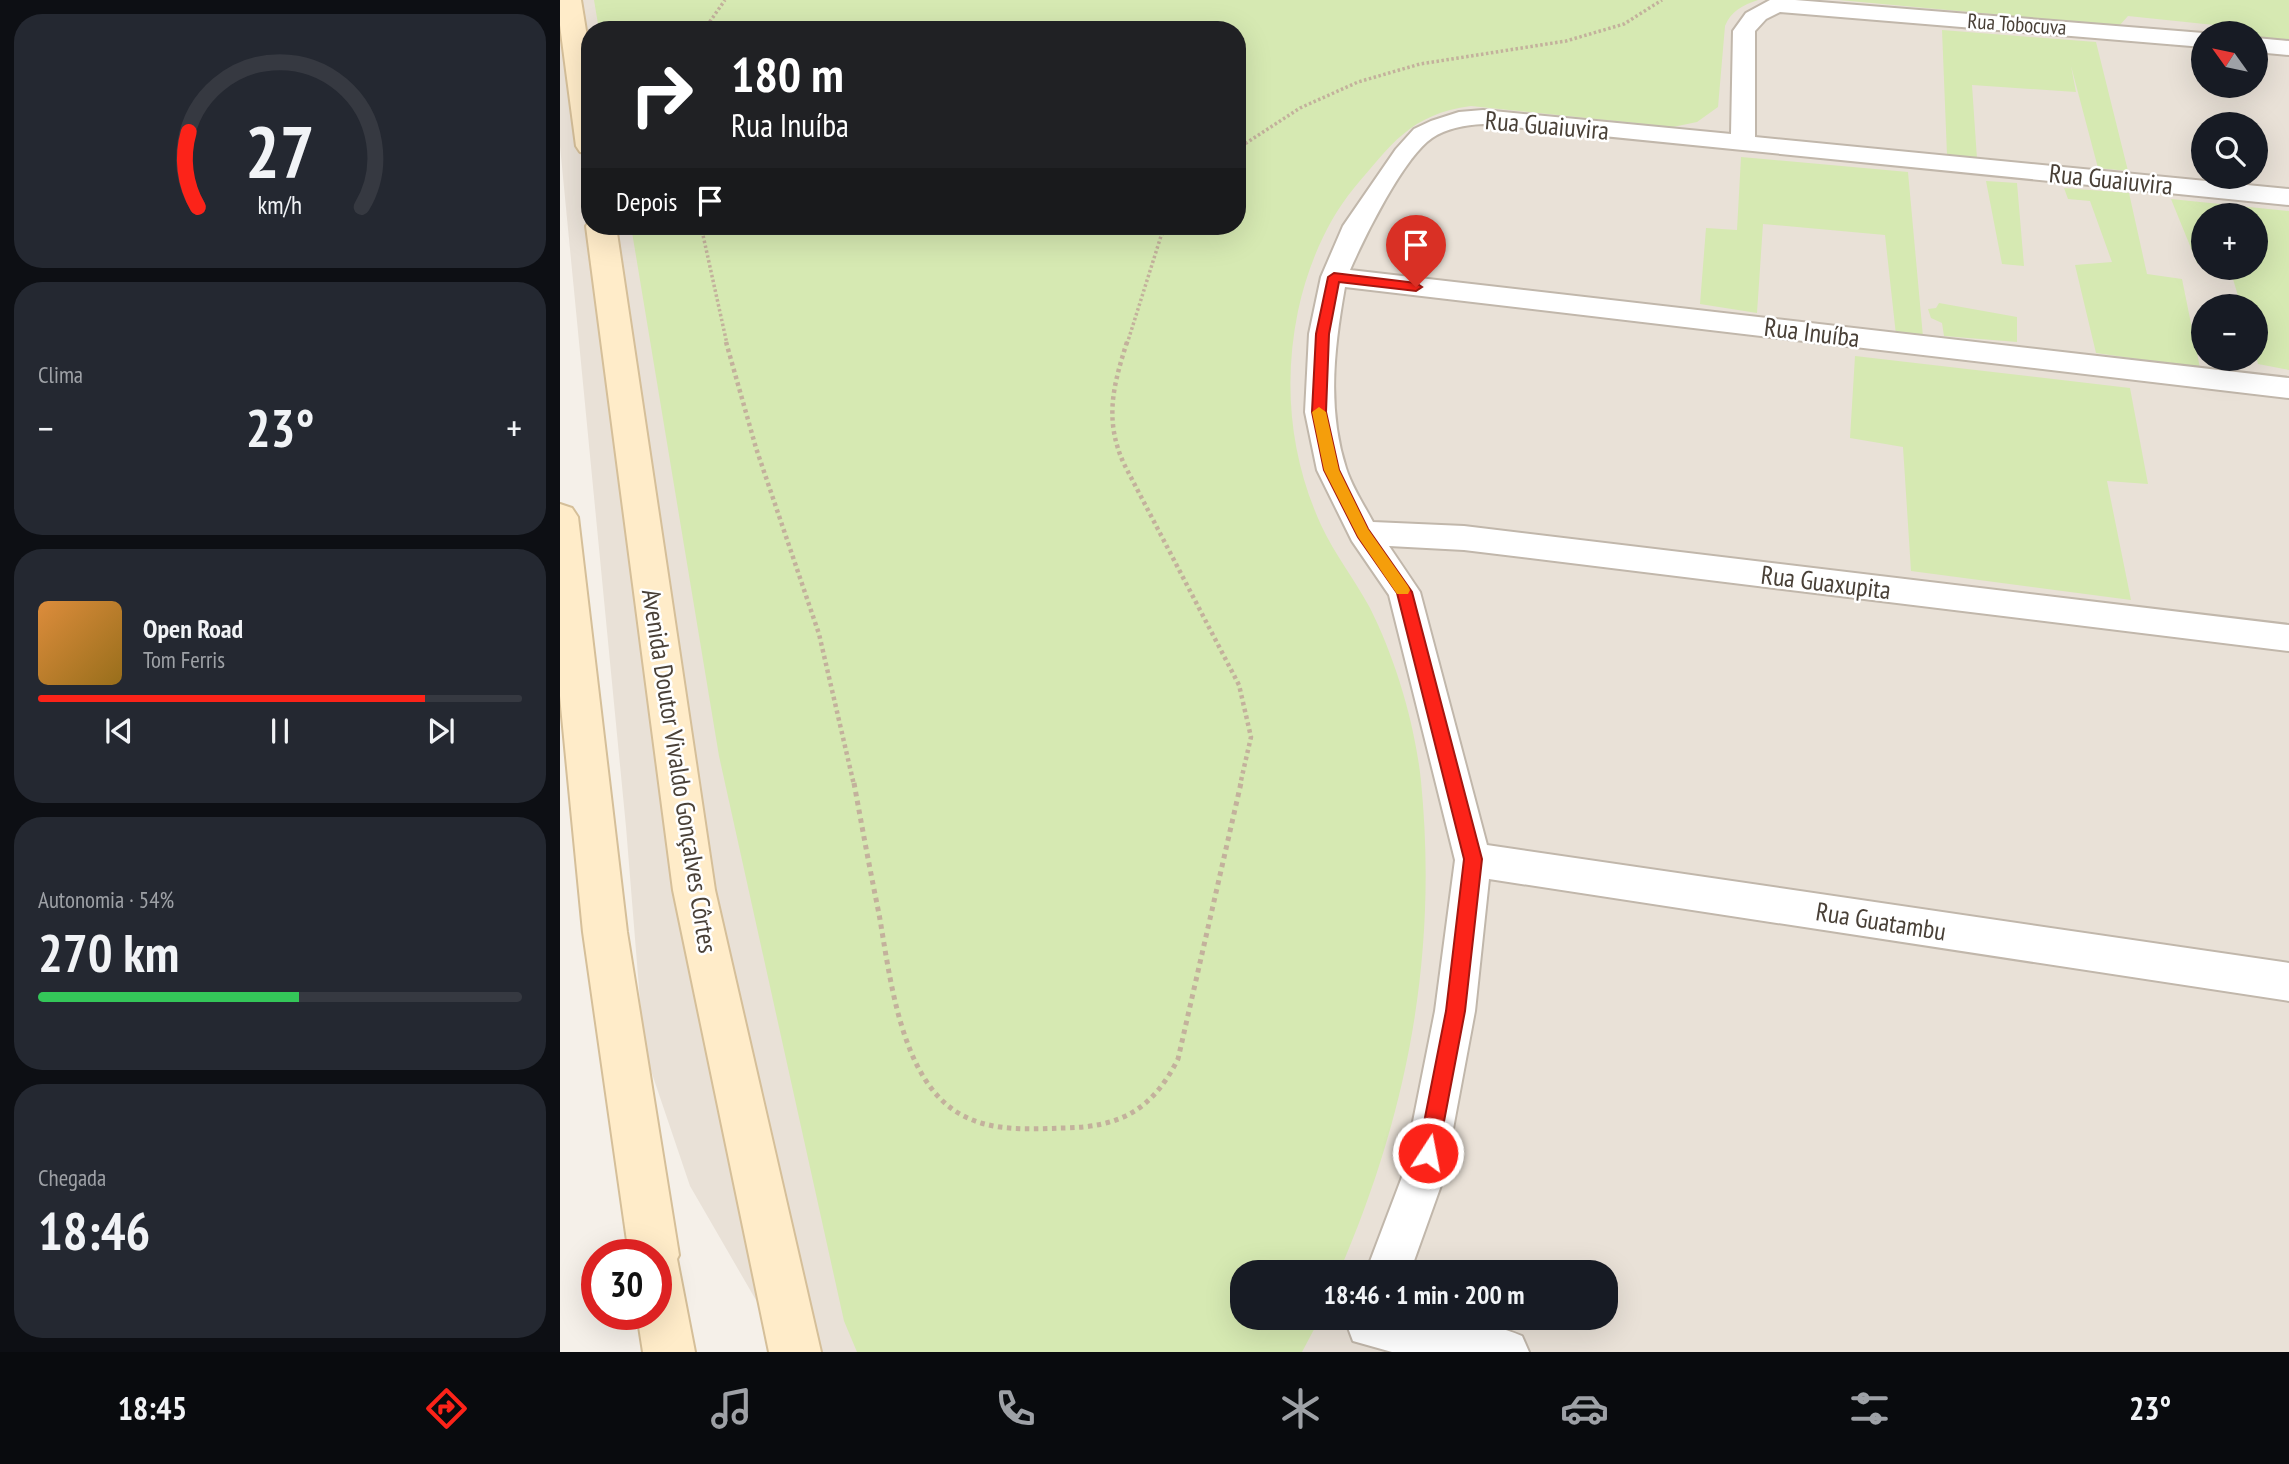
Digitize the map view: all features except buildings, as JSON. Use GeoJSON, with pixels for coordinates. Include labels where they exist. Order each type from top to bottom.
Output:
{"type":"FeatureCollection","features":[{"type":"Feature","properties":{"kind":"main road"},"geometry":{"type":"LineString","coordinates":[[569,0],[581,83]]}},
{"type":"Feature","properties":{"kind":"main road","name":"Avenida Doutor Vivaldo Gonçalves Côrtes"},"geometry":{"type":"LineString","coordinates":[[602,235],[694,890],[795,1352]]}},
{"type":"Feature","properties":{"kind":"main road"},"geometry":{"type":"LineString","coordinates":[[560,517],[605,932],[652,1239]]}},
{"type":"Feature","properties":{"kind":"main road"},"geometry":{"type":"LineString","coordinates":[[666,1330],[669,1352]]}},
{"type":"Feature","properties":{"kind":"street","name":"Rua Tobocuva"},"geometry":{"type":"LineString","coordinates":[[1743,143],[1744,31],[1749,20],[1761,11],[1778,5],[2191,39]]}},
{"type":"Feature","properties":{"kind":"street"},"geometry":{"type":"LineString","coordinates":[[2268,46],[2289,48]]}},
{"type":"Feature","properties":{"kind":"street","name":"Rua Guaiuvira"},"geometry":{"type":"LineString","coordinates":[[1392,1260],[1423,1177],[1455,1011],[1473,859],[1404,592],[1363,533],[1332,470],[1319,412],[1323,334],[1334,277],[1356,226],[1404,154],[1422,134],[1459,119],[1483,117],[2289,197]]}},
{"type":"Feature","properties":{"kind":"street","name":"Rua Inuíba"},"geometry":{"type":"LineString","coordinates":[[1334,277],[2289,388]]}},
{"type":"Feature","properties":{"kind":"street","name":"Rua Guaxupita"},"geometry":{"type":"LineString","coordinates":[[1363,533],[1478,539],[2289,639]]}},
{"type":"Feature","properties":{"kind":"street","name":"Rua Guatambu"},"geometry":{"type":"LineString","coordinates":[[1473,859],[2289,982]]}},
{"type":"Feature","properties":{"kind":"street"},"geometry":{"type":"LineString","coordinates":[[1365,1332],[1506,1352]]}},
{"type":"Feature","properties":{"kind":"path"},"geometry":{"type":"LineString","coordinates":[[710,21],[725,0]]}},
{"type":"Feature","properties":{"kind":"path"},"geometry":{"type":"LineString","coordinates":[[1246,143],[1300,108],[1358,82],[1420,64],[1566,41],[1624,24],[1662,0]]}},
{"type":"Feature","properties":{"kind":"path"},"geometry":{"type":"LineString","coordinates":[[703,235],[745,415],[808,595],[828,663],[851,760],[894,993],[917,1067],[932,1089],[951,1108],[976,1122],[1004,1130],[1108,1125],[1130,1116],[1150,1102],[1166,1082],[1178,1059],[1251,737],[1245,696],[1238,676],[1214,639],[1124,464],[1114,444],[1110,423],[1114,383],[1162,235]]}},
{"type":"Feature","properties":{"kind":"shaded area"},"geometry":{"type":"Polygon","coordinates":[[[560,0],[2289,0],[2289,1352],[786,1352],[690,1186],[644,1050],[626,827],[560,146],[560,0]]]}},
{"type":"Feature","properties":{"kind":"green space"},"geometry":{"type":"Polygon","coordinates":[[[594,0],[1758,0],[1738,9],[1725,26],[1718,107],[1697,122],[1673,127],[1471,106],[1432,116],[1417,124],[1391,145],[1344,201],[1326,231],[1307,278],[1293,338],[1291,365],[1292,420],[1296,446],[1310,499],[1321,525],[1370,608],[1403,693],[1421,781],[1425,908],[1421,970],[1400,1092],[1383,1153],[1344,1260],[1230,1260],[1230,1330],[1314,1330],[1302,1352],[857,1352],[844,1321],[719,756],[632,235],[1246,235],[1246,21],[598,21],[594,0]]]}},
{"type":"Feature","properties":{"kind":"green space"},"geometry":{"type":"Polygon","coordinates":[[[1839,0],[2289,0],[2289,41],[2268,39],[2268,21],[2191,23],[2128,16],[2119,26],[1839,0]]]}},
{"type":"Feature","properties":{"kind":"green space"},"geometry":{"type":"Polygon","coordinates":[[[1942,30],[2096,42],[2128,171],[2098,168],[2071,66],[2076,92],[1972,85],[1977,159],[1947,155],[1942,30]]]}},
{"type":"Feature","properties":{"kind":"green space"},"geometry":{"type":"Polygon","coordinates":[[[1741,157],[1908,172],[1923,337],[1896,335],[1885,235],[1763,224],[1757,313],[1700,304],[1706,228],[1737,230],[1741,157]]]}},
{"type":"Feature","properties":{"kind":"green space"},"geometry":{"type":"Polygon","coordinates":[[[1986,181],[2017,183],[2024,266],[2002,264],[1986,181]]]}},
{"type":"Feature","properties":{"kind":"green space"},"geometry":{"type":"Polygon","coordinates":[[[2064,188],[2129,193],[2147,274],[2182,279],[2191,324],[2191,367],[2096,353],[2075,265],[2112,262],[2090,201],[2068,199],[2064,188]]]}},
{"type":"Feature","properties":{"kind":"green space"},"geometry":{"type":"Polygon","coordinates":[[[2171,199],[2210,203],[2191,203],[2191,248],[2171,199]]]}},
{"type":"Feature","properties":{"kind":"green space"},"geometry":{"type":"Polygon","coordinates":[[[2268,209],[2289,211],[2289,370],[2268,366],[2268,294],[2237,294],[2233,280],[2268,280],[2268,209]]]}},
{"type":"Feature","properties":{"kind":"green space"},"geometry":{"type":"Polygon","coordinates":[[[1939,303],[2017,317],[2017,342],[1944,336],[1942,323],[1931,318],[1928,309],[1936,308],[1939,303]]]}},
{"type":"Feature","properties":{"kind":"green space"},"geometry":{"type":"Polygon","coordinates":[[[1855,356],[2130,388],[2148,484],[2107,481],[2131,600],[1911,571],[1903,447],[1850,438],[1855,356]]]}},
{"type":"Feature","properties":{"kind":"slow traffic"},"geometry":{"type":"LineString","coordinates":[[1319,412],[1332,470],[1363,533],[1403,590]]}},
{"type":"Feature","properties":{"kind":"route"},"geometry":{"type":"LineString","coordinates":[[1416,287],[1334,277],[1323,334],[1319,412],[1332,470],[1363,533],[1404,592],[1473,859],[1455,1011],[1428,1153]]}}]}
